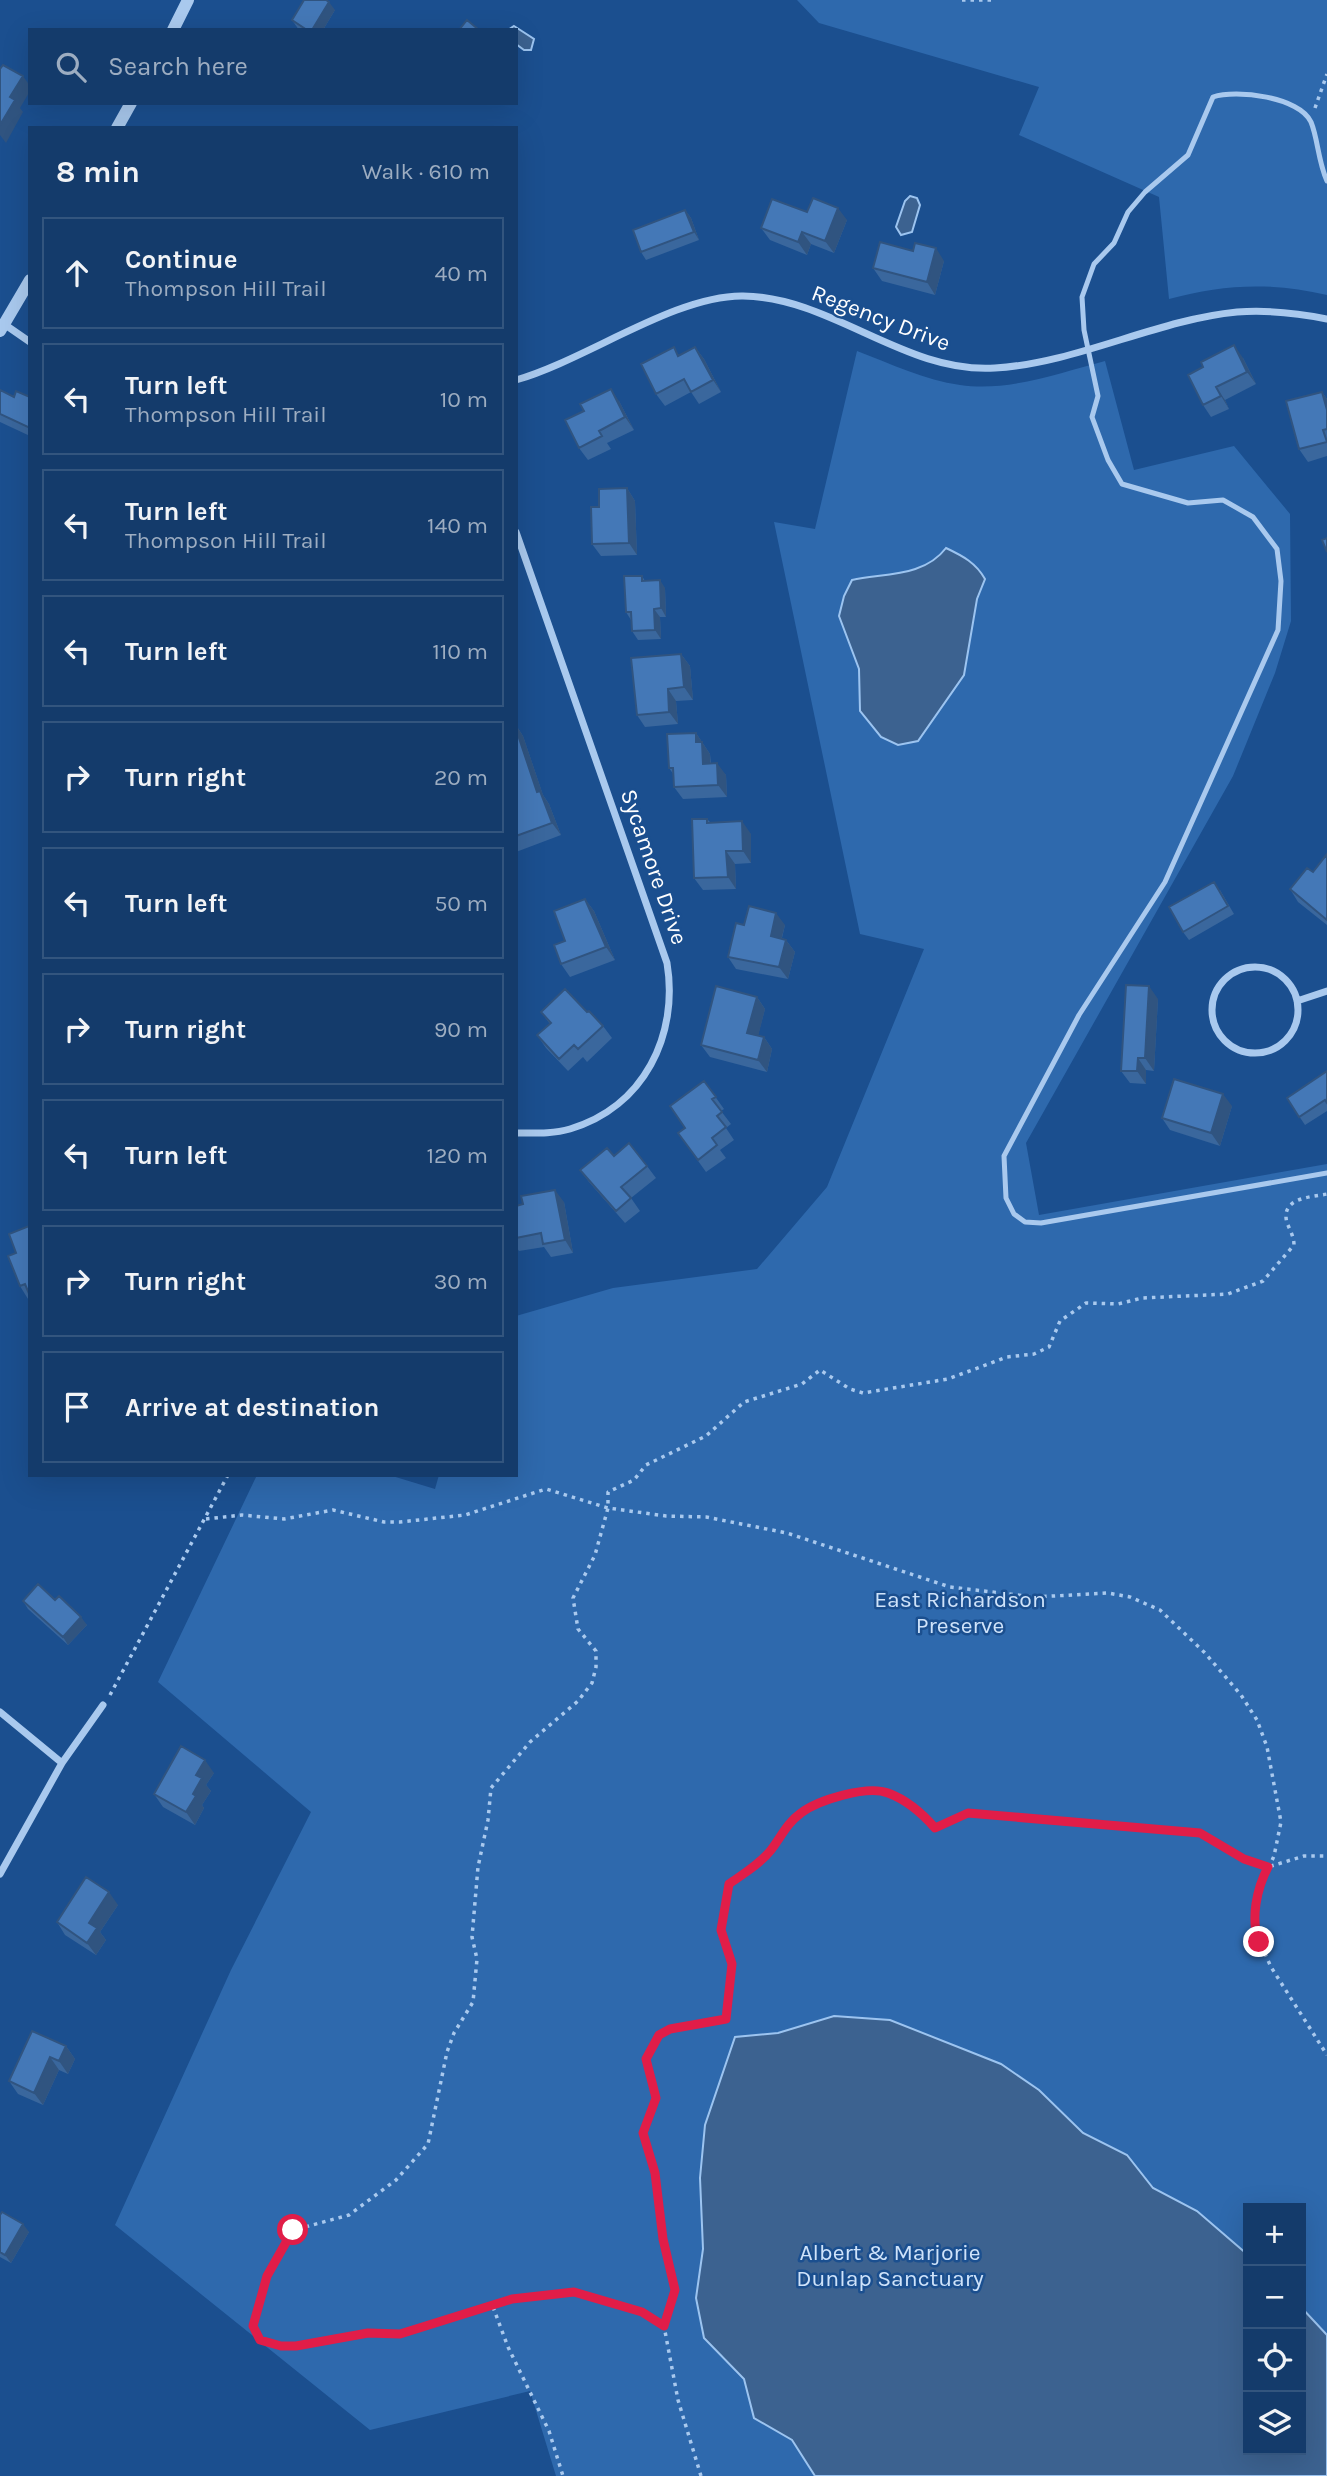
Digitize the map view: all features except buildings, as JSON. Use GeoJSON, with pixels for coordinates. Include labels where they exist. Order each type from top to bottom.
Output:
{"type":"FeatureCollection","features":[{"type":"Feature","properties":{"kind":"street"},"geometry":{"type":"LineString","coordinates":[[174,28],[188,0]]}},
{"type":"Feature","properties":{"kind":"street"},"geometry":{"type":"LineString","coordinates":[[118,126],[129,105]]}},
{"type":"Feature","properties":{"kind":"street"},"geometry":{"type":"LineString","coordinates":[[28,283],[2,328],[28,341]]}},
{"type":"Feature","properties":{"kind":"street","name":"Regency Drive"},"geometry":{"type":"LineString","coordinates":[[518,379],[573,360],[694,304],[725,297],[758,297],[790,304],[912,352],[965,368],[1023,365],[1237,312],[1284,313],[1327,318]]}},
{"type":"Feature","properties":{"kind":"street","name":"Sycamore Drive"},"geometry":{"type":"LineString","coordinates":[[518,538],[667,962],[670,1001],[669,1020],[656,1056],[641,1081],[621,1102],[606,1113],[570,1129],[518,1133]]}},
{"type":"Feature","properties":{"kind":"street"},"geometry":{"type":"LineString","coordinates":[[1248,967],[1275,972],[1289,984],[1297,1001],[1294,1028],[1283,1043],[1266,1052],[1239,1050],[1223,1039],[1214,1023],[1212,1005],[1218,987],[1231,974],[1248,967]]}},
{"type":"Feature","properties":{"kind":"street"},"geometry":{"type":"LineString","coordinates":[[1297,1001],[1327,991]]}},
{"type":"Feature","properties":{"kind":"street"},"geometry":{"type":"LineString","coordinates":[[0,1874],[62,1763],[103,1705]]}},
{"type":"Feature","properties":{"kind":"street"},"geometry":{"type":"LineString","coordinates":[[0,1713],[62,1763]]}},
{"type":"Feature","properties":{"kind":"lane"},"geometry":{"type":"LineString","coordinates":[[1327,181],[1318,162],[1310,121],[1299,110],[1274,99],[1224,94],[1213,97],[1188,155],[1145,192],[1128,212],[1114,243],[1094,264],[1082,297],[1098,396],[1092,417],[1108,460],[1122,484],[1188,503],[1223,500],[1252,517],[1277,549],[1281,581],[1278,630],[1165,882],[1079,1015],[1046,1080],[1010,1140],[1004,1156],[1006,1198],[1014,1214],[1025,1222],[1041,1223],[1327,1173]]}},
{"type":"Feature","properties":{"kind":"path"},"geometry":{"type":"LineString","coordinates":[[962,0],[990,0]]}},
{"type":"Feature","properties":{"kind":"path"},"geometry":{"type":"LineString","coordinates":[[1310,121],[1327,74]]}},
{"type":"Feature","properties":{"kind":"path"},"geometry":{"type":"LineString","coordinates":[[664,2326],[642,2312],[574,2292],[532,2295],[400,2334],[368,2333],[296,2346],[281,2346],[260,2340],[253,2326],[267,2276],[293,2230],[349,2215],[396,2180],[428,2144],[447,2052],[454,2033],[473,2002],[477,1959],[472,1937],[478,1867],[488,1820],[491,1787],[530,1742],[578,1701],[592,1683],[596,1651],[578,1629],[573,1598],[595,1555],[608,1508],[608,1492],[634,1480],[646,1465],[706,1436],[744,1402],[802,1384],[820,1370],[850,1389],[863,1393],[936,1382],[1007,1357],[1034,1354],[1048,1347],[1060,1321],[1086,1303],[1118,1304],[1142,1298],[1228,1294],[1263,1281],[1294,1245],[1286,1214],[1290,1205],[1298,1200],[1327,1194]]}},
{"type":"Feature","properties":{"kind":"path"},"geometry":{"type":"LineString","coordinates":[[103,1705],[120,1679],[227,1477]]}},
{"type":"Feature","properties":{"kind":"path"},"geometry":{"type":"LineString","coordinates":[[206,1518],[285,1518],[333,1510],[384,1522],[400,1522],[465,1515],[546,1489],[608,1508],[666,1516],[706,1517],[769,1529],[835,1547],[893,1570],[950,1587],[1035,1597],[1108,1593],[1130,1597],[1160,1610],[1220,1670],[1257,1720],[1267,1747],[1281,1822],[1274,1856],[1258,1892],[1255,1933],[1271,1967],[1327,2055]]}},
{"type":"Feature","properties":{"kind":"path"},"geometry":{"type":"LineString","coordinates":[[701,2476],[678,2400],[664,2326],[675,2290],[663,2239],[655,2173],[643,2133],[656,2098],[646,2059],[659,2035],[670,2029],[726,2019],[732,1964],[721,1930],[729,1884],[770,1851],[782,1830],[802,1812],[832,1798],[862,1792],[887,1792],[920,1811],[935,1828],[968,1813],[1200,1833],[1244,1859],[1268,1867],[1304,1856],[1327,1856]]}},
{"type":"Feature","properties":{"kind":"path"},"geometry":{"type":"LineString","coordinates":[[493,2307],[508,2347],[549,2431],[563,2476]]}},
{"type":"Feature","properties":{"kind":"green space"},"geometry":{"type":"Polygon","coordinates":[[[797,0],[1327,0],[1327,295],[1287,288],[1248,286],[1209,290],[1169,299],[1159,197],[1019,135],[1039,87],[819,23],[797,0]]]}},
{"type":"Feature","properties":{"kind":"green space","name":"East Richardson Preserve"},"geometry":{"type":"Polygon","coordinates":[[[857,351],[934,379],[978,386],[1015,384],[1105,361],[1134,470],[1234,446],[1290,514],[1291,621],[1275,673],[1233,776],[1026,1143],[1039,1215],[1327,1164],[1327,2476],[556,2476],[530,2391],[370,2430],[115,2225],[231,1970],[311,1812],[158,1682],[256,1477],[396,1477],[435,1489],[438,1477],[518,1477],[518,1315],[613,1288],[757,1269],[827,1187],[924,949],[860,934],[774,522],[815,529],[857,351]]]}},
{"type":"Feature","properties":{"kind":"shaded area"},"geometry":{"type":"Polygon","coordinates":[[[518,29],[534,39],[531,50],[524,50],[518,46],[518,29]]]}},
{"type":"Feature","properties":{"kind":"shaded area"},"geometry":{"type":"Polygon","coordinates":[[[910,196],[917,198],[920,205],[912,232],[901,235],[896,227],[905,201],[910,196]]]}},
{"type":"Feature","properties":{"kind":"shaded area"},"geometry":{"type":"Polygon","coordinates":[[[946,548],[968,560],[985,579],[977,599],[964,675],[918,741],[898,745],[881,737],[860,711],[859,669],[839,616],[852,580],[915,569],[927,564],[946,548]]]}},
{"type":"Feature","properties":{"kind":"shaded area","name":"Albert & Marjorie Dunlap Sanctuary"},"geometry":{"type":"Polygon","coordinates":[[[834,2016],[890,2020],[1001,2064],[1039,2090],[1083,2133],[1127,2155],[1153,2188],[1197,2211],[1243,2251],[1243,2455],[1306,2455],[1306,2312],[1327,2335],[1327,2476],[815,2476],[792,2440],[754,2418],[744,2379],[704,2338],[696,2298],[703,2249],[700,2178],[705,2125],[735,2037],[778,2033],[834,2016]]]}},
{"type":"Feature","properties":{"kind":"route"},"geometry":{"type":"LineString","coordinates":[[293,2230],[279,2250],[267,2276],[253,2326],[255,2335],[260,2340],[281,2346],[296,2346],[368,2333],[400,2334],[512,2299],[574,2292],[642,2312],[664,2326],[675,2290],[663,2239],[655,2173],[643,2133],[656,2098],[646,2059],[659,2035],[670,2029],[726,2019],[732,1964],[721,1930],[729,1884],[770,1851],[782,1830],[802,1812],[832,1798],[862,1792],[887,1792],[920,1811],[935,1828],[944,1827],[958,1816],[968,1813],[1161,1832],[1200,1833],[1244,1859],[1268,1867],[1258,1892],[1255,1909],[1255,1933],[1259,1942]]}}]}
